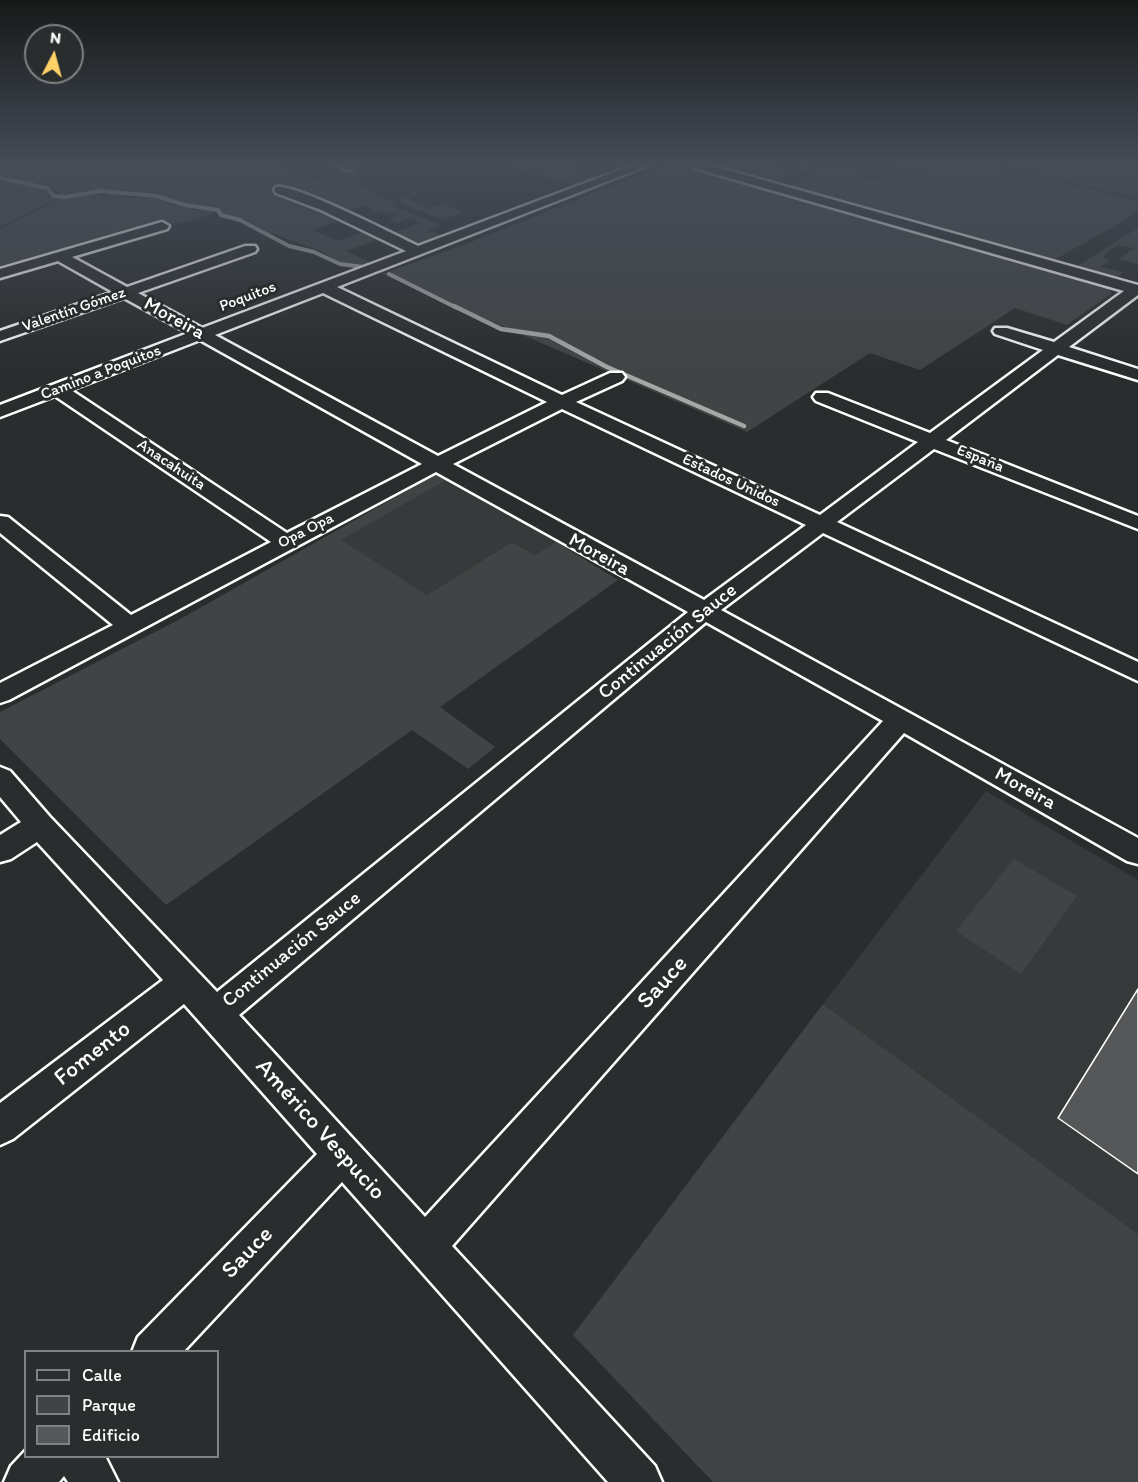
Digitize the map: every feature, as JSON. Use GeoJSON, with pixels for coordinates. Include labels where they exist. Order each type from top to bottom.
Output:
{"type":"FeatureCollection","features":[{"type":"Feature","properties":{"kind":"street"},"geometry":{"type":"LineString","coordinates":[[0,274],[136,234]]}},
{"type":"Feature","properties":{"kind":"street"},"geometry":{"type":"LineString","coordinates":[[382,234],[417,251]]}},
{"type":"Feature","properties":{"kind":"street","name":"Poquitos"},"geometry":{"type":"LineString","coordinates":[[201,334],[461,234]]}},
{"type":"Feature","properties":{"kind":"street"},"geometry":{"type":"LineString","coordinates":[[941,234],[1137,290]]}},
{"type":"Feature","properties":{"kind":"street","name":"Valentín Gómez"},"geometry":{"type":"LineString","coordinates":[[0,336],[250,249]]}},
{"type":"Feature","properties":{"kind":"street","name":"Moreira"},"geometry":{"type":"LineString","coordinates":[[61,258],[901,719],[1138,852]]}},
{"type":"Feature","properties":{"kind":"street","name":"Estados Unidos"},"geometry":{"type":"LineString","coordinates":[[324,288],[1138,672]]}},
{"type":"Feature","properties":{"kind":"street","name":"Continuación Sauce"},"geometry":{"type":"LineString","coordinates":[[214,1014],[703,612],[1137,290]]}},
{"type":"Feature","properties":{"kind":"street"},"geometry":{"type":"LineString","coordinates":[[1001,331],[1138,375]]}},
{"type":"Feature","properties":{"kind":"street","name":"Camino a Poquitos"},"geometry":{"type":"LineString","coordinates":[[0,411],[201,334]]}},
{"type":"Feature","properties":{"kind":"street","name":"Opa Opa"},"geometry":{"type":"LineString","coordinates":[[0,694],[284,541],[560,401],[616,377]]}},
{"type":"Feature","properties":{"kind":"street","name":"Anacahuita"},"geometry":{"type":"LineString","coordinates":[[57,389],[284,541]]}},
{"type":"Feature","properties":{"kind":"street","name":"España"},"geometry":{"type":"LineString","coordinates":[[822,397],[1138,523]]}},
{"type":"Feature","properties":{"kind":"street"},"geometry":{"type":"LineString","coordinates":[[0,522],[130,626]]}},
{"type":"Feature","properties":{"kind":"street","name":"Sauce"},"geometry":{"type":"LineString","coordinates":[[425,1247],[901,719]]}},
{"type":"Feature","properties":{"kind":"street","name":"Américo Vespucio"},"geometry":{"type":"LineString","coordinates":[[0,778],[40,825],[343,1154],[639,1482]]}},
{"type":"Feature","properties":{"kind":"street"},"geometry":{"type":"LineString","coordinates":[[0,850],[40,825]]}},
{"type":"Feature","properties":{"kind":"street","name":"Fomento"},"geometry":{"type":"LineString","coordinates":[[0,1126],[186,982]]}},
{"type":"Feature","properties":{"kind":"street","name":"Sauce"},"geometry":{"type":"LineString","coordinates":[[155,1350],[343,1154]]}},
{"type":"Feature","properties":{"kind":"street"},"geometry":{"type":"LineString","coordinates":[[27,1482],[50,1458]]}},
{"type":"Feature","properties":{"kind":"street"},"geometry":{"type":"LineString","coordinates":[[79,1458],[95,1482]]}},
{"type":"Feature","properties":{"kind":"shaded area"},"geometry":{"type":"Polygon","coordinates":[[[448,479],[556,542],[535,555],[512,542],[427,595],[340,540],[448,479]]]}},
{"type":"Feature","properties":{"kind":"shaded area"},"geometry":{"type":"Polygon","coordinates":[[[986,791],[1138,880],[1138,1234],[823,1004],[986,791]]]}},
{"type":"Feature","properties":{"kind":"green space"},"geometry":{"type":"Polygon","coordinates":[[[0,234],[126,234],[89,245],[0,272],[0,234]]]}},
{"type":"Feature","properties":{"kind":"green space"},"geometry":{"type":"Polygon","coordinates":[[[275,234],[322,234],[337,241],[357,234],[372,234],[381,239],[346,251],[374,264],[362,266],[337,262],[323,252],[275,234]]]}},
{"type":"Feature","properties":{"kind":"green space"},"geometry":{"type":"Polygon","coordinates":[[[438,234],[443,236],[418,246],[388,235],[438,234]]]}},
{"type":"Feature","properties":{"kind":"green space"},"geometry":{"type":"Polygon","coordinates":[[[491,234],[926,234],[1107,287],[1112,293],[1067,325],[1015,308],[920,370],[870,353],[747,432],[382,274],[491,234]]]}},
{"type":"Feature","properties":{"kind":"green space"},"geometry":{"type":"Polygon","coordinates":[[[957,234],[1100,234],[1052,261],[957,234]]]}},
{"type":"Feature","properties":{"kind":"green space"},"geometry":{"type":"Polygon","coordinates":[[[1128,234],[1138,234],[1138,264],[1119,259],[1134,248],[1117,245],[1102,257],[1110,260],[1101,267],[1123,272],[1117,278],[1076,267],[1128,234]]]}},
{"type":"Feature","properties":{"kind":"green space"},"geometry":{"type":"Polygon","coordinates":[[[438,473],[448,479],[341,540],[427,595],[512,542],[535,555],[556,542],[618,580],[440,707],[495,747],[468,769],[412,730],[166,905],[0,739],[0,712],[184,617],[438,473]]]}},
{"type":"Feature","properties":{"kind":"green space"},"geometry":{"type":"Polygon","coordinates":[[[1014,859],[1077,896],[1021,974],[956,931],[1014,859]]]}},
{"type":"Feature","properties":{"kind":"green space"},"geometry":{"type":"Polygon","coordinates":[[[823,1004],[1138,1234],[1138,1482],[713,1482],[573,1335],[823,1004]]]}},
{"type":"Feature","properties":{"kind":"building"},"geometry":{"type":"Polygon","coordinates":[[[1138,989],[1138,1174],[1058,1118],[1138,989]]]}},
{"type":"Feature","properties":{"kind":"waterway"},"geometry":{"type":"LineString","coordinates":[[267,234],[289,246],[314,252],[340,264],[371,268]]}},
{"type":"Feature","properties":{"kind":"waterway"},"geometry":{"type":"LineString","coordinates":[[389,274],[457,308]]}},
{"type":"Feature","properties":{"kind":"waterway"},"geometry":{"type":"LineString","coordinates":[[454,306],[501,329],[549,336],[607,367],[744,426]]}}]}
